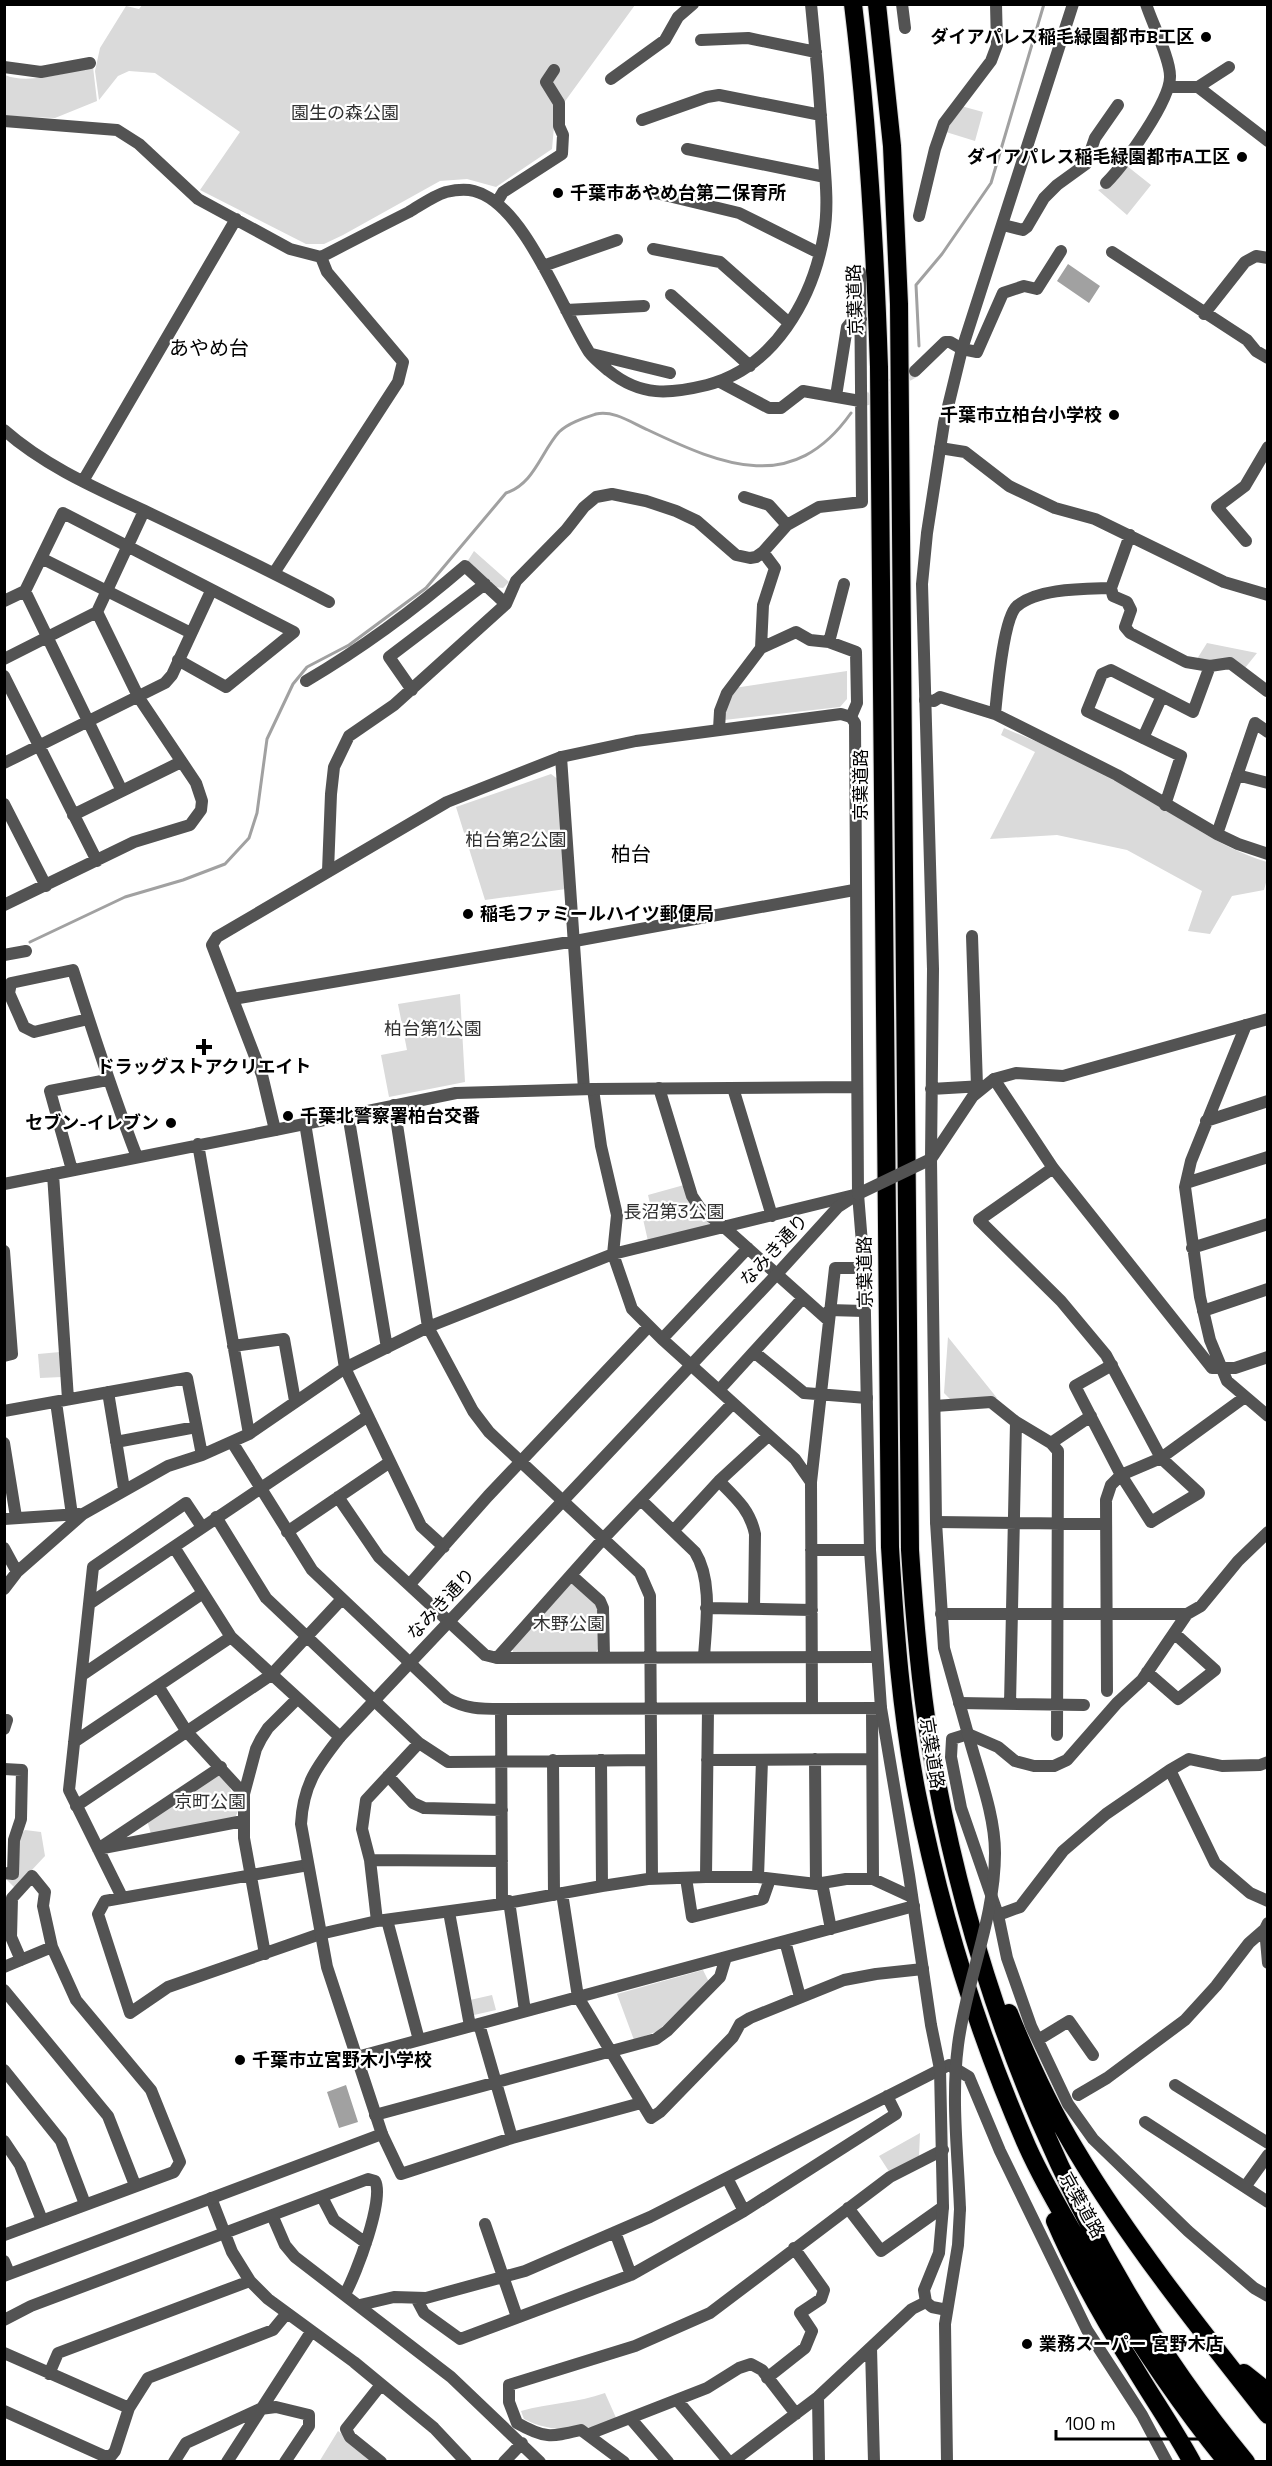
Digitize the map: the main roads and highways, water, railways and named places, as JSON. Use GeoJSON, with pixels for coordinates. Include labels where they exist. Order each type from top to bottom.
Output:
{"type":"FeatureCollection","features":[{"type":"Feature","properties":{"kind":"highway","name":"京葉道路"},"geometry":{"type":"LineString","coordinates":[[854,4],[874,240],[879,367],[890,1547],[894,1623],[917,1793],[942,1902],[975,2009],[1028,2148],[1067,2222],[1139,2344],[1227,2462]]}},
{"type":"Feature","properties":{"kind":"highway","name":"京葉道路"},"geometry":{"type":"LineString","coordinates":[[877,4],[892,146],[901,368],[910,1550],[915,1619],[929,1736],[941,1803],[966,1906],[1006,2039],[1028,2095],[1078,2203],[1129,2296],[1195,2395],[1246,2462]]}},
{"type":"Feature","properties":{"kind":"highway"},"geometry":{"type":"LineString","coordinates":[[966,1906],[1015,2027],[1059,2120],[1100,2191],[1185,2310],[1268,2415]]}},
{"type":"Feature","properties":{"kind":"highway"},"geometry":{"type":"LineString","coordinates":[[1028,2148],[1050,2211],[1072,2260],[1103,2316],[1192,2462]]}},
{"type":"Feature","properties":{"kind":"highway"},"geometry":{"type":"LineString","coordinates":[[1185,2310],[1232,2362],[1268,2392]]}},
{"type":"Feature","properties":{"kind":"waterway"},"geometry":{"type":"LineString","coordinates":[[919,346],[916,285],[942,254],[991,183],[1044,4]]}},
{"type":"Feature","properties":{"kind":"waterway"},"geometry":{"type":"LineString","coordinates":[[30,942],[125,897],[183,880],[225,864],[249,838],[257,813],[267,739],[293,684],[307,667],[349,645],[426,588],[506,493],[516,489],[524,482],[559,432],[567,426],[596,414],[609,414],[704,454],[730,462],[756,466],[781,464],[806,455],[829,439],[851,413]]}},
{"type":"Feature","properties":{"kind":"tunnel"},"geometry":{"type":"LineString","coordinates":[[860,401],[868,399],[915,371]]}},
{"type":"Feature","properties":{"kind":"place","name":"ダイアパレス稲毛緑園都市B工区"},"geometry":{"type":"Point","coordinates":[1206,37]}},
{"type":"Feature","properties":{"kind":"place","name":"ダイアパレス稲毛緑園都市A工区"},"geometry":{"type":"Point","coordinates":[1242,157]}},
{"type":"Feature","properties":{"kind":"place","name":"千葉市あやめ台第二保育所"},"geometry":{"type":"Point","coordinates":[558,193]}},
{"type":"Feature","properties":{"kind":"place","name":"千葉市立柏台小学校"},"geometry":{"type":"Point","coordinates":[1114,415]}},
{"type":"Feature","properties":{"kind":"place","name":"稲毛ファミールハイツ郵便局"},"geometry":{"type":"Point","coordinates":[468,914]}},
{"type":"Feature","properties":{"kind":"place","name":"ドラッグストアクリエイト"},"geometry":{"type":"Point","coordinates":[204,1047]}},
{"type":"Feature","properties":{"kind":"place","name":"千葉北警察署柏台交番"},"geometry":{"type":"Point","coordinates":[288,1116]}},
{"type":"Feature","properties":{"kind":"place","name":"セブン-イレブン"},"geometry":{"type":"Point","coordinates":[171,1123]}},
{"type":"Feature","properties":{"kind":"place","name":"千葉市立宮野木小学校"},"geometry":{"type":"Point","coordinates":[240,2060]}},
{"type":"Feature","properties":{"kind":"place","name":"業務スーパー 宮野木店"},"geometry":{"type":"Point","coordinates":[1027,2344]}},
{"type":"Feature","properties":{"kind":"district","name":"あやめ台"},"geometry":{"type":"Point","coordinates":[209,348]}},
{"type":"Feature","properties":{"kind":"district","name":"柏台"},"geometry":{"type":"Point","coordinates":[631,854]}},
{"type":"Feature","properties":{"kind":"park label","name":"園生の森公園"},"geometry":{"type":"Point","coordinates":[345,113]}},
{"type":"Feature","properties":{"kind":"park label","name":"柏台第2公園"},"geometry":{"type":"Point","coordinates":[516,840]}},
{"type":"Feature","properties":{"kind":"park label","name":"柏台第1公園"},"geometry":{"type":"Point","coordinates":[433,1029]}},
{"type":"Feature","properties":{"kind":"park label","name":"長沼第3公園"},"geometry":{"type":"Point","coordinates":[674,1212]}},
{"type":"Feature","properties":{"kind":"park label","name":"木野公園"},"geometry":{"type":"Point","coordinates":[569,1624]}},
{"type":"Feature","properties":{"kind":"park label","name":"京町公園"},"geometry":{"type":"Point","coordinates":[210,1802]}}]}
